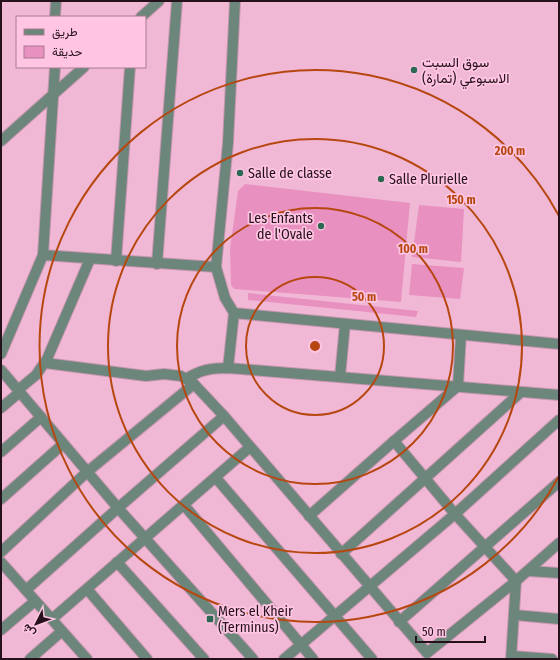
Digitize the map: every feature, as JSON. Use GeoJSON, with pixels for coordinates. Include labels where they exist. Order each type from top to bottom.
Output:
{"type":"FeatureCollection","features":[{"type":"Feature","properties":{"kind":"street"},"geometry":{"type":"LineString","coordinates":[[55,16],[56,1]]}},
{"type":"Feature","properties":{"kind":"street"},"geometry":{"type":"LineString","coordinates":[[142,16],[159,1]]}},
{"type":"Feature","properties":{"kind":"street"},"geometry":{"type":"LineString","coordinates":[[157,264],[177,1]]}},
{"type":"Feature","properties":{"kind":"street"},"geometry":{"type":"LineString","coordinates":[[228,368],[234,313],[225,298],[216,267],[228,143],[235,1]]}},
{"type":"Feature","properties":{"kind":"street"},"geometry":{"type":"LineString","coordinates":[[1,354],[43,255],[54,94],[54,68]]}},
{"type":"Feature","properties":{"kind":"street"},"geometry":{"type":"LineString","coordinates":[[1,141],[83,68]]}},
{"type":"Feature","properties":{"kind":"street"},"geometry":{"type":"LineString","coordinates":[[116,261],[130,68]]}},
{"type":"Feature","properties":{"kind":"street"},"geometry":{"type":"LineString","coordinates":[[43,255],[216,267]]}},
{"type":"Feature","properties":{"kind":"street"},"geometry":{"type":"LineString","coordinates":[[1,408],[36,374],[45,363],[90,259]]}},
{"type":"Feature","properties":{"kind":"street"},"geometry":{"type":"LineString","coordinates":[[234,313],[559,344]]}},
{"type":"Feature","properties":{"kind":"street"},"geometry":{"type":"LineString","coordinates":[[340,377],[344,324]]}},
{"type":"Feature","properties":{"kind":"street"},"geometry":{"type":"LineString","coordinates":[[309,516],[458,386],[461,335]]}},
{"type":"Feature","properties":{"kind":"street"},"geometry":{"type":"LineString","coordinates":[[45,363],[146,376],[172,374],[190,382],[224,416],[425,652],[429,653],[528,571],[559,543]]}},
{"type":"Feature","properties":{"kind":"street"},"geometry":{"type":"LineString","coordinates":[[1,552],[87,472],[190,382],[198,371],[213,368],[228,368],[559,395]]}},
{"type":"Feature","properties":{"kind":"street"},"geometry":{"type":"LineString","coordinates":[[1,370],[118,508],[253,659]]}},
{"type":"Feature","properties":{"kind":"street"},"geometry":{"type":"LineString","coordinates":[[341,554],[521,392]]}},
{"type":"Feature","properties":{"kind":"street"},"geometry":{"type":"LineString","coordinates":[[26,590],[224,416]]}},
{"type":"Feature","properties":{"kind":"street"},"geometry":{"type":"LineString","coordinates":[[1,452],[40,417]]}},
{"type":"Feature","properties":{"kind":"street"},"geometry":{"type":"LineString","coordinates":[[284,659],[455,514],[559,420]]}},
{"type":"Feature","properties":{"kind":"street"},"geometry":{"type":"LineString","coordinates":[[394,442],[455,514],[486,546],[516,581],[512,658],[552,659]]}},
{"type":"Feature","properties":{"kind":"street"},"geometry":{"type":"LineString","coordinates":[[1,499],[63,444]]}},
{"type":"Feature","properties":{"kind":"street"},"geometry":{"type":"LineString","coordinates":[[52,619],[250,447]]}},
{"type":"Feature","properties":{"kind":"street"},"geometry":{"type":"LineString","coordinates":[[216,478],[372,659]]}},
{"type":"Feature","properties":{"kind":"street"},"geometry":{"type":"LineString","coordinates":[[399,622],[559,482]]}},
{"type":"Feature","properties":{"kind":"street"},"geometry":{"type":"LineString","coordinates":[[184,505],[313,659]]}},
{"type":"Feature","properties":{"kind":"street"},"geometry":{"type":"LineString","coordinates":[[1,562],[87,659]]}},
{"type":"Feature","properties":{"kind":"street"},"geometry":{"type":"LineString","coordinates":[[117,562],[204,659]]}},
{"type":"Feature","properties":{"kind":"street"},"geometry":{"type":"LineString","coordinates":[[528,571],[559,573]]}},
{"type":"Feature","properties":{"kind":"street"},"geometry":{"type":"LineString","coordinates":[[87,589],[147,659]]}},
{"type":"Feature","properties":{"kind":"street"},"geometry":{"type":"LineString","coordinates":[[1,630],[35,601]]}},
{"type":"Feature","properties":{"kind":"street"},"geometry":{"type":"LineString","coordinates":[[515,615],[559,619]]}},
{"type":"Feature","properties":{"kind":"street"},"geometry":{"type":"LineString","coordinates":[[30,659],[62,631]]}},
{"type":"Feature","properties":{"kind":"green space","name":"Les Enfants de l'Ovale"},"geometry":{"type":"Polygon","coordinates":[[[245,184],[410,203],[401,302],[234,289],[231,285],[230,249],[238,191],[245,184]]]}},
{"type":"Feature","properties":{"kind":"green space"},"geometry":{"type":"Polygon","coordinates":[[[419,205],[464,209],[461,262],[412,257],[419,205]]]}},
{"type":"Feature","properties":{"kind":"green space"},"geometry":{"type":"Polygon","coordinates":[[[412,264],[464,268],[460,299],[409,295],[412,264]]]}},
{"type":"Feature","properties":{"kind":"green space"},"geometry":{"type":"Polygon","coordinates":[[[248,293],[418,311],[416,317],[248,300],[248,293]]]}},
{"type":"Feature","properties":{"kind":"place","name":"سوق السبت الاسبوعي (تمارة)"},"geometry":{"type":"Point","coordinates":[414,70]}},
{"type":"Feature","properties":{"kind":"place","name":"Salle de classe"},"geometry":{"type":"Point","coordinates":[240,173]}},
{"type":"Feature","properties":{"kind":"place","name":"Salle Plurielle"},"geometry":{"type":"Point","coordinates":[381,179]}},
{"type":"Feature","properties":{"kind":"place","name":"Les Enfants de l'Ovale"},"geometry":{"type":"Point","coordinates":[321,226]}},
{"type":"Feature","properties":{"kind":"place","name":"Mers el Kheir (Terminus)"},"geometry":{"type":"Point","coordinates":[210,619]}}]}
